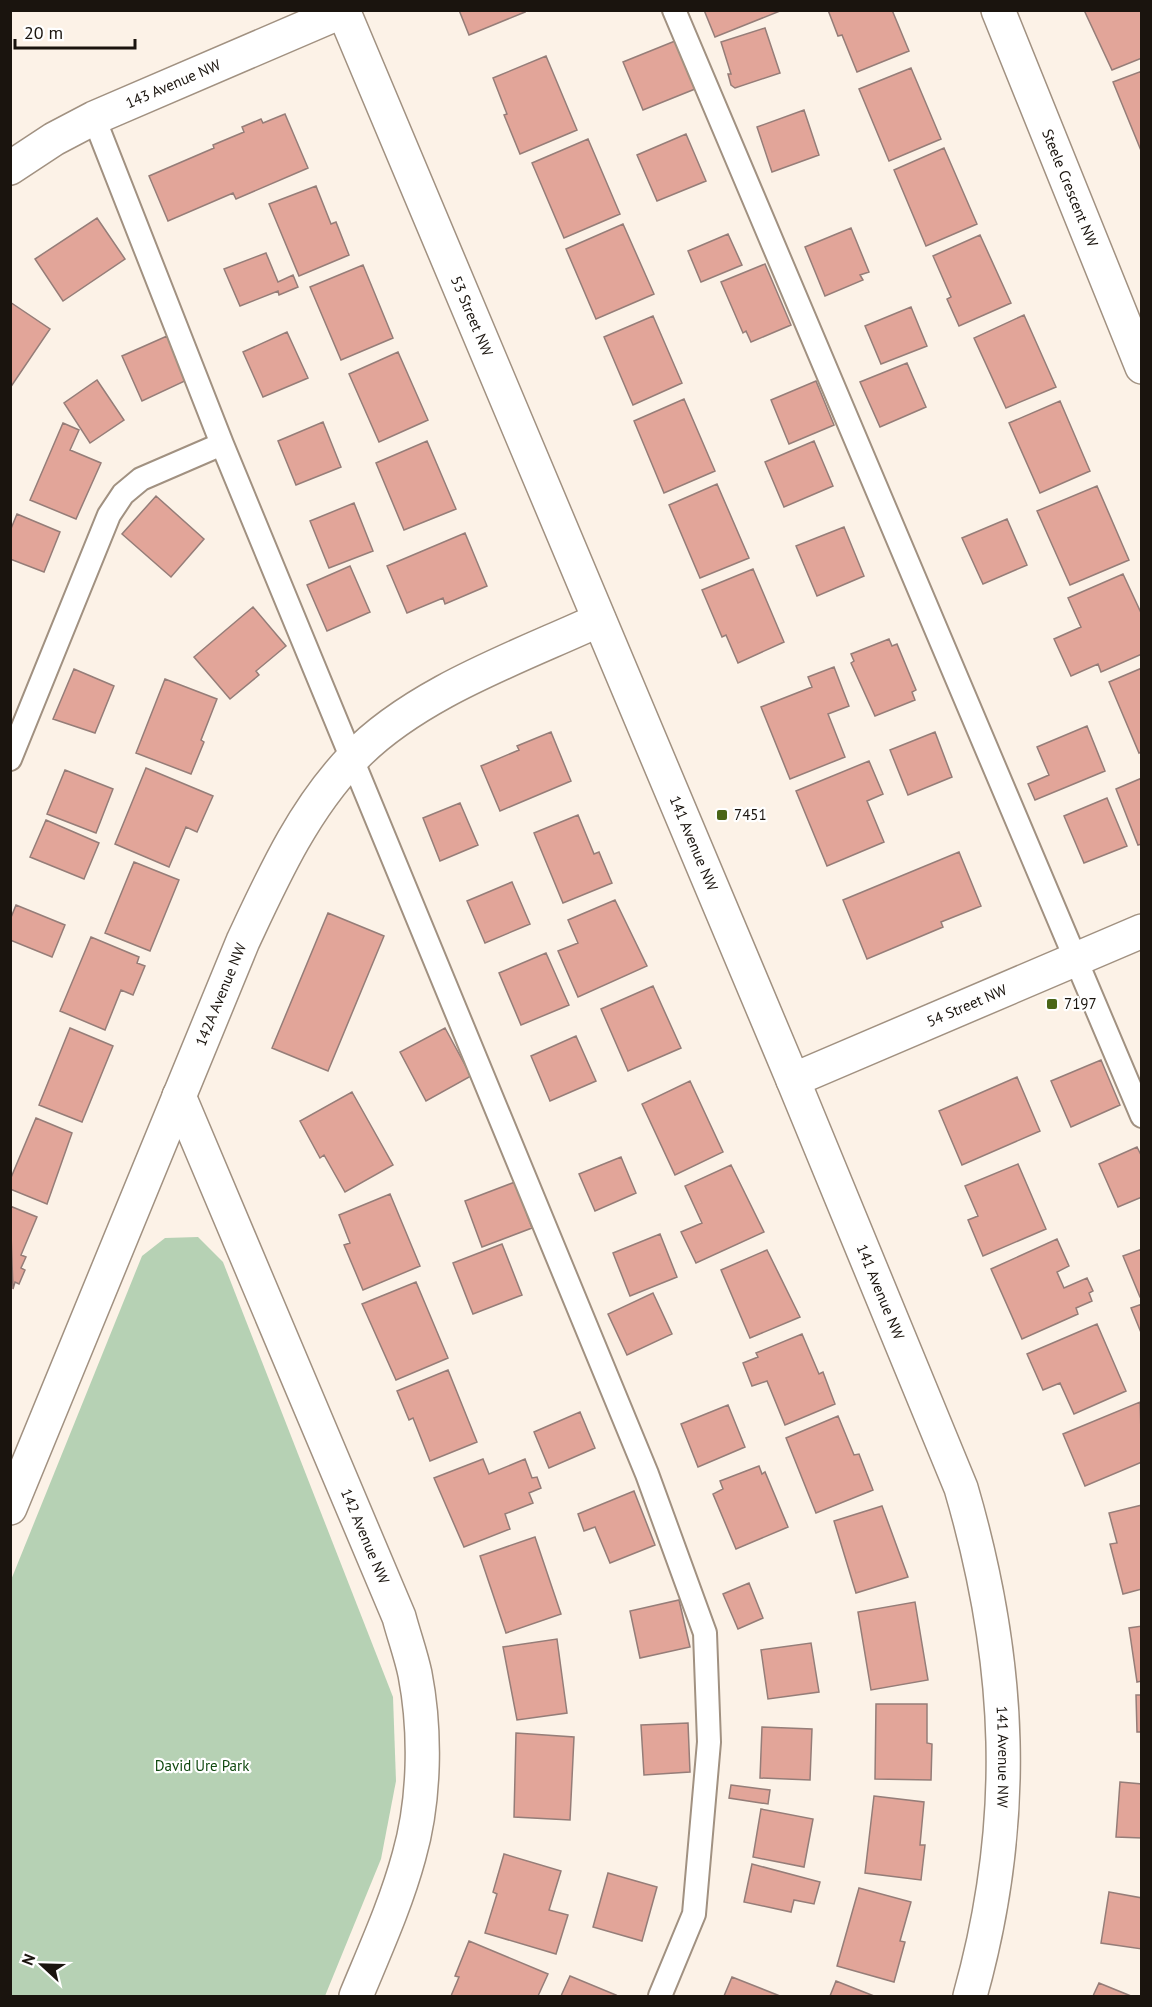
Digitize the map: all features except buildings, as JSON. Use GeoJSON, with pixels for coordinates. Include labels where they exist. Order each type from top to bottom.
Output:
{"type":"FeatureCollection","features":[{"type":"Feature","properties":{"kind":"street","name":"Steele Crescent NW"},"geometry":{"type":"LineString","coordinates":[[998,10],[1142,367]]}},
{"type":"Feature","properties":{"kind":"street","name":"143 Avenue NW"},"geometry":{"type":"LineString","coordinates":[[10,168],[54,139],[94,118],[343,11]]}},
{"type":"Feature","properties":{"kind":"street","name":"53 Street NW"},"geometry":{"type":"LineString","coordinates":[[343,11],[599,620]]}},
{"type":"Feature","properties":{"kind":"street","name":"142A Avenue NW"},"geometry":{"type":"LineString","coordinates":[[10,1508],[243,941],[270,882],[325,792],[354,758],[384,730],[458,686],[599,620]]}},
{"type":"Feature","properties":{"kind":"street","name":"141 Avenue NW"},"geometry":{"type":"LineString","coordinates":[[599,620],[793,1080],[960,1488],[978,1548],[998,1652],[1005,1758],[1004,1801],[991,1912],[970,1996]]}},
{"type":"Feature","properties":{"kind":"street","name":"54 Street NW"},"geometry":{"type":"LineString","coordinates":[[793,1080],[1142,931]]}},
{"type":"Feature","properties":{"kind":"street","name":"142 Avenue NW"},"geometry":{"type":"LineString","coordinates":[[179,1096],[399,1617],[415,1674],[421,1773],[410,1853],[398,1892],[356,1996]]}},
{"type":"Feature","properties":{"kind":"lane"},"geometry":{"type":"LineString","coordinates":[[674,10],[1142,1116]]}},
{"type":"Feature","properties":{"kind":"lane"},"geometry":{"type":"LineString","coordinates":[[94,118],[222,444],[354,758],[647,1474],[705,1633],[709,1742],[694,1914],[660,1996]]}},
{"type":"Feature","properties":{"kind":"lane"},"geometry":{"type":"LineString","coordinates":[[10,759],[109,515],[123,494],[141,479],[222,444]]}},
{"type":"Feature","properties":{"kind":"green space","name":"David Ure Park"},"geometry":{"type":"Polygon","coordinates":[[[198,1237],[223,1262],[393,1697],[396,1781],[381,1859],[325,1996],[11,1996],[11,1580],[142,1256],[165,1238],[198,1237]]]}},
{"type":"Feature","properties":{"kind":"place","name":"7451"},"geometry":{"type":"Point","coordinates":[722,815]}},
{"type":"Feature","properties":{"kind":"place","name":"7197"},"geometry":{"type":"Point","coordinates":[1052,1004]}}]}
